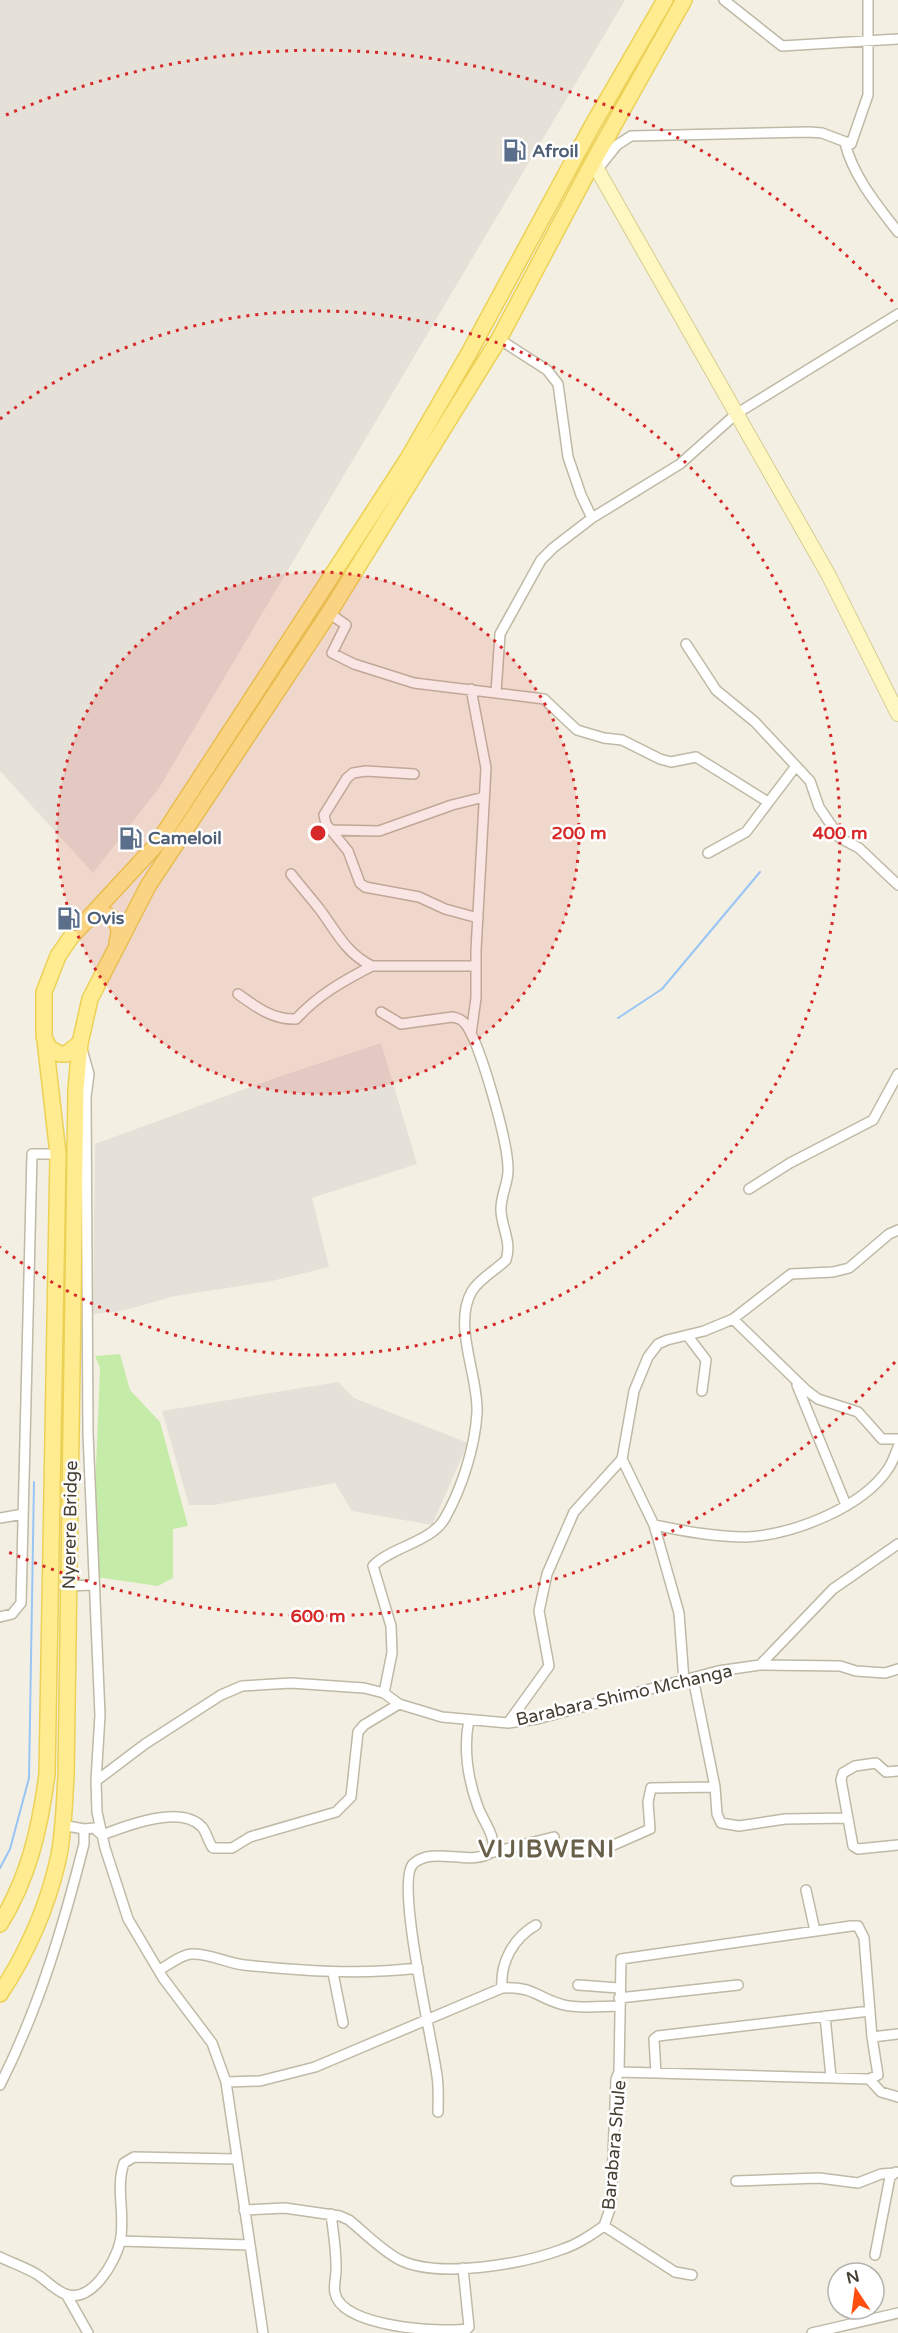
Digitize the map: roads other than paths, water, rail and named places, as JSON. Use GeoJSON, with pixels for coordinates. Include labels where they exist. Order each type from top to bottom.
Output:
{"type":"FeatureCollection","features":[{"type":"Feature","properties":{"kind":"main road","name":"Nyerere Bridge"},"geometry":{"type":"LineString","coordinates":[[0,1924],[21,1887],[33,1851],[47,1774],[58,1154],[44,1037],[44,992],[50,972],[64,946],[158,843],[407,460],[469,353],[592,126],[665,0]]}},
{"type":"Feature","properties":{"kind":"main road","name":"Nyerere Bridge"},"geometry":{"type":"LineString","coordinates":[[0,1994],[20,1965],[43,1913],[58,1858],[62,1825],[66,1777],[76,1090],[80,1043],[90,999],[117,943],[157,871],[329,613],[499,339],[684,0]]}},
{"type":"Feature","properties":{"kind":"main road"},"geometry":{"type":"LineString","coordinates":[[85,922],[98,915],[114,919],[119,929],[117,943]]}},
{"type":"Feature","properties":{"kind":"main road"},"geometry":{"type":"LineString","coordinates":[[44,1037],[49,1048],[60,1054],[72,1051],[80,1043]]}},
{"type":"Feature","properties":{"kind":"street"},"geometry":{"type":"LineString","coordinates":[[724,0],[782,46],[898,39]]}},
{"type":"Feature","properties":{"kind":"street"},"geometry":{"type":"LineString","coordinates":[[868,0],[868,95],[855,139],[851,144],[822,133],[809,132],[631,136],[617,145],[595,166],[828,574],[898,714]]}},
{"type":"Feature","properties":{"kind":"street"},"geometry":{"type":"LineString","coordinates":[[845,143],[848,156],[868,190],[898,232]]}},
{"type":"Feature","properties":{"kind":"street"},"geometry":{"type":"LineString","coordinates":[[496,692],[500,634],[541,560],[592,518],[681,464],[736,414],[898,314]]}},
{"type":"Feature","properties":{"kind":"street"},"geometry":{"type":"LineString","coordinates":[[499,339],[547,370],[558,384],[568,457],[581,495],[592,518]]}},
{"type":"Feature","properties":{"kind":"street"},"geometry":{"type":"LineString","coordinates":[[329,613],[346,625],[332,653],[354,664],[414,682],[544,699],[577,730],[604,738],[622,740],[671,762],[696,758],[704,761],[768,802]]}},
{"type":"Feature","properties":{"kind":"street"},"geometry":{"type":"LineString","coordinates":[[686,644],[716,690],[755,722],[810,781],[819,807],[835,832],[859,848],[898,885]]}},
{"type":"Feature","properties":{"kind":"street"},"geometry":{"type":"LineString","coordinates":[[471,689],[486,768],[476,998],[471,1034]]}},
{"type":"Feature","properties":{"kind":"street"},"geometry":{"type":"LineString","coordinates":[[708,854],[746,832],[796,766]]}},
{"type":"Feature","properties":{"kind":"street"},"geometry":{"type":"LineString","coordinates":[[414,774],[366,771],[353,773],[347,778],[324,816],[331,830],[348,851],[360,883],[365,887],[419,897],[445,909],[478,918]]}},
{"type":"Feature","properties":{"kind":"street"},"geometry":{"type":"LineString","coordinates":[[331,830],[379,831],[484,797]]}},
{"type":"Feature","properties":{"kind":"street"},"geometry":{"type":"LineString","coordinates":[[291,874],[322,912],[341,942],[359,960],[372,966],[476,966]]}},
{"type":"Feature","properties":{"kind":"street"},"geometry":{"type":"LineString","coordinates":[[238,994],[264,1012],[285,1019],[296,1019],[311,1002],[336,985],[372,966]]}},
{"type":"Feature","properties":{"kind":"street"},"geometry":{"type":"LineString","coordinates":[[381,1012],[401,1024],[435,1017],[460,1018],[471,1034],[484,1067],[507,1155],[509,1172],[501,1208],[508,1253],[506,1260],[472,1290],[467,1305],[467,1346],[477,1412],[465,1468],[444,1521],[418,1541],[388,1555],[373,1566],[392,1626],[392,1653],[384,1693]]}},
{"type":"Feature","properties":{"kind":"street"},"geometry":{"type":"LineString","coordinates":[[80,1043],[89,1074],[86,1097],[88,1434],[92,1585],[100,1715],[96,1798],[102,1835],[128,1919],[159,1970],[212,2043],[226,2082],[263,2333]]}},
{"type":"Feature","properties":{"kind":"street"},"geometry":{"type":"LineString","coordinates":[[749,1189],[790,1163],[873,1120],[898,1074]]}},
{"type":"Feature","properties":{"kind":"street"},"geometry":{"type":"LineString","coordinates":[[0,1617],[12,1614],[21,1603],[32,1154],[58,1154]]}},
{"type":"Feature","properties":{"kind":"street"},"geometry":{"type":"LineString","coordinates":[[508,1723],[549,1666],[539,1611],[547,1574],[567,1525],[587,1496],[622,1459],[634,1391],[648,1357],[658,1344],[733,1319],[791,1274],[833,1272],[849,1268],[889,1234],[898,1230]]}},
{"type":"Feature","properties":{"kind":"street"},"geometry":{"type":"LineString","coordinates":[[733,1319],[796,1381],[818,1399],[858,1412],[882,1438],[898,1439]]}},
{"type":"Feature","properties":{"kind":"street"},"geometry":{"type":"LineString","coordinates":[[687,1335],[706,1360],[702,1391]]}},
{"type":"Feature","properties":{"kind":"street"},"geometry":{"type":"LineString","coordinates":[[796,1381],[846,1505]]}},
{"type":"Feature","properties":{"kind":"street"},"geometry":{"type":"LineString","coordinates":[[654,1525],[693,1533],[747,1537],[784,1530],[822,1519],[863,1495],[888,1469],[898,1447]]}},
{"type":"Feature","properties":{"kind":"street"},"geometry":{"type":"LineString","coordinates":[[622,1459],[654,1525],[680,1613],[688,1679],[715,1787],[717,1814],[725,1825],[784,1819],[848,1818]]}},
{"type":"Feature","properties":{"kind":"street"},"geometry":{"type":"LineString","coordinates":[[0,1518],[23,1514]]}},
{"type":"Feature","properties":{"kind":"street"},"geometry":{"type":"LineString","coordinates":[[760,1665],[833,1589],[898,1544]]}},
{"type":"Feature","properties":{"kind":"street"},"geometry":{"type":"LineString","coordinates":[[69,1586],[92,1585]]}},
{"type":"Feature","properties":{"kind":"street","name":"Barabara Shimo Mchanga"},"geometry":{"type":"LineString","coordinates":[[96,1781],[144,1744],[221,1695],[242,1686],[291,1683],[364,1688],[384,1693],[399,1704],[442,1717],[508,1723],[537,1719],[688,1679],[760,1665],[840,1666],[856,1671],[898,1670]]}},
{"type":"Feature","properties":{"kind":"street"},"geometry":{"type":"LineString","coordinates":[[102,1835],[147,1819],[179,1818],[195,1822],[202,1828],[213,1848],[228,1849],[250,1837],[336,1812],[351,1797],[358,1732],[364,1725],[399,1704]]}},
{"type":"Feature","properties":{"kind":"street"},"geometry":{"type":"LineString","coordinates":[[469,1720],[465,1737],[467,1758],[477,1805],[493,1838],[494,1844],[490,1853]]}},
{"type":"Feature","properties":{"kind":"street"},"geometry":{"type":"LineString","coordinates":[[898,1771],[886,1772],[876,1763],[855,1766],[843,1773],[841,1780],[855,1848],[898,1845]]}},
{"type":"Feature","properties":{"kind":"street"},"geometry":{"type":"LineString","coordinates":[[600,1851],[650,1829],[648,1802],[651,1788],[715,1787]]}},
{"type":"Feature","properties":{"kind":"street"},"geometry":{"type":"LineString","coordinates":[[62,1825],[84,1829],[94,1828],[102,1835]]}},
{"type":"Feature","properties":{"kind":"street"},"geometry":{"type":"LineString","coordinates":[[0,2085],[21,2043],[61,1935],[84,1844],[84,1829]]}},
{"type":"Feature","properties":{"kind":"street"},"geometry":{"type":"LineString","coordinates":[[438,2112],[438,2079],[412,1940],[407,1874],[414,1863],[432,1857],[473,1857],[554,1837]]}},
{"type":"Feature","properties":{"kind":"street"},"geometry":{"type":"LineString","coordinates":[[806,1890],[815,1931]]}},
{"type":"Feature","properties":{"kind":"street"},"geometry":{"type":"LineString","coordinates":[[502,1988],[501,1970],[504,1961],[527,1930],[536,1925]]}},
{"type":"Feature","properties":{"kind":"street"},"geometry":{"type":"LineString","coordinates":[[619,2072],[619,1964],[625,1958],[858,1926],[864,1938],[872,2037],[878,2075],[869,2079],[881,2092],[898,2097]]}},
{"type":"Feature","properties":{"kind":"street"},"geometry":{"type":"LineString","coordinates":[[159,1970],[184,1956],[206,1954],[218,1961],[235,1964],[333,1972],[375,1973],[418,1968]]}},
{"type":"Feature","properties":{"kind":"street"},"geometry":{"type":"LineString","coordinates":[[333,1972],[343,2023]]}},
{"type":"Feature","properties":{"kind":"street"},"geometry":{"type":"LineString","coordinates":[[578,1985],[619,1998]]}},
{"type":"Feature","properties":{"kind":"street"},"geometry":{"type":"LineString","coordinates":[[226,2082],[260,2081],[315,2067],[502,1988],[528,1988],[546,1999],[566,2006],[738,1985]]}},
{"type":"Feature","properties":{"kind":"street"},"geometry":{"type":"LineString","coordinates":[[656,2073],[654,2039],[658,2036],[870,2011]]}},
{"type":"Feature","properties":{"kind":"street"},"geometry":{"type":"LineString","coordinates":[[825,2016],[831,2077]]}},
{"type":"Feature","properties":{"kind":"street"},"geometry":{"type":"LineString","coordinates":[[872,2037],[898,2034]]}},
{"type":"Feature","properties":{"kind":"street","name":"Barabara Shule"},"geometry":{"type":"LineString","coordinates":[[244,2210],[285,2208],[331,2214],[349,2220],[399,2259],[414,2265],[463,2268],[514,2262],[563,2249],[604,2226],[611,2206],[616,2079],[619,2072],[869,2079]]}},
{"type":"Feature","properties":{"kind":"street"},"geometry":{"type":"LineString","coordinates":[[66,2294],[77,2295],[90,2291],[112,2259],[120,2241],[119,2190],[122,2171],[128,2160],[134,2157],[236,2158]]}},
{"type":"Feature","properties":{"kind":"street"},"geometry":{"type":"LineString","coordinates":[[736,2181],[819,2178],[858,2183],[881,2174],[897,2171]]}},
{"type":"Feature","properties":{"kind":"street"},"geometry":{"type":"LineString","coordinates":[[875,2255],[891,2177],[897,2171]]}},
{"type":"Feature","properties":{"kind":"street"},"geometry":{"type":"LineString","coordinates":[[331,2214],[336,2265],[335,2293],[344,2309],[358,2318],[403,2327],[467,2330],[469,2327],[468,2301],[463,2268]]}},
{"type":"Feature","properties":{"kind":"street"},"geometry":{"type":"LineString","coordinates":[[604,2226],[675,2272],[692,2275]]}},
{"type":"Feature","properties":{"kind":"street"},"geometry":{"type":"LineString","coordinates":[[120,2241],[250,2245]]}},
{"type":"Feature","properties":{"kind":"street"},"geometry":{"type":"LineString","coordinates":[[0,2258],[36,2274],[66,2294],[88,2333]]}},
{"type":"Feature","properties":{"kind":"street"},"geometry":{"type":"LineString","coordinates":[[812,2333],[898,2313]]}},
{"type":"Feature","properties":{"kind":"waterway"},"geometry":{"type":"LineString","coordinates":[[618,1018],[662,989],[760,872]]}},
{"type":"Feature","properties":{"kind":"waterway"},"geometry":{"type":"LineString","coordinates":[[0,1868],[10,1849],[29,1778],[34,1482]]}},
{"type":"Feature","properties":{"kind":"place","name":"Afroil"},"geometry":{"type":"Point","coordinates":[514,151]}},
{"type":"Feature","properties":{"kind":"place","name":"Cameloil"},"geometry":{"type":"Point","coordinates":[130,838]}},
{"type":"Feature","properties":{"kind":"place","name":"Ovis"},"geometry":{"type":"Point","coordinates":[69,918]}},
{"type":"Feature","properties":{"kind":"district","name":"VIJIBWENI"},"geometry":{"type":"Point","coordinates":[547,1849]}}]}
